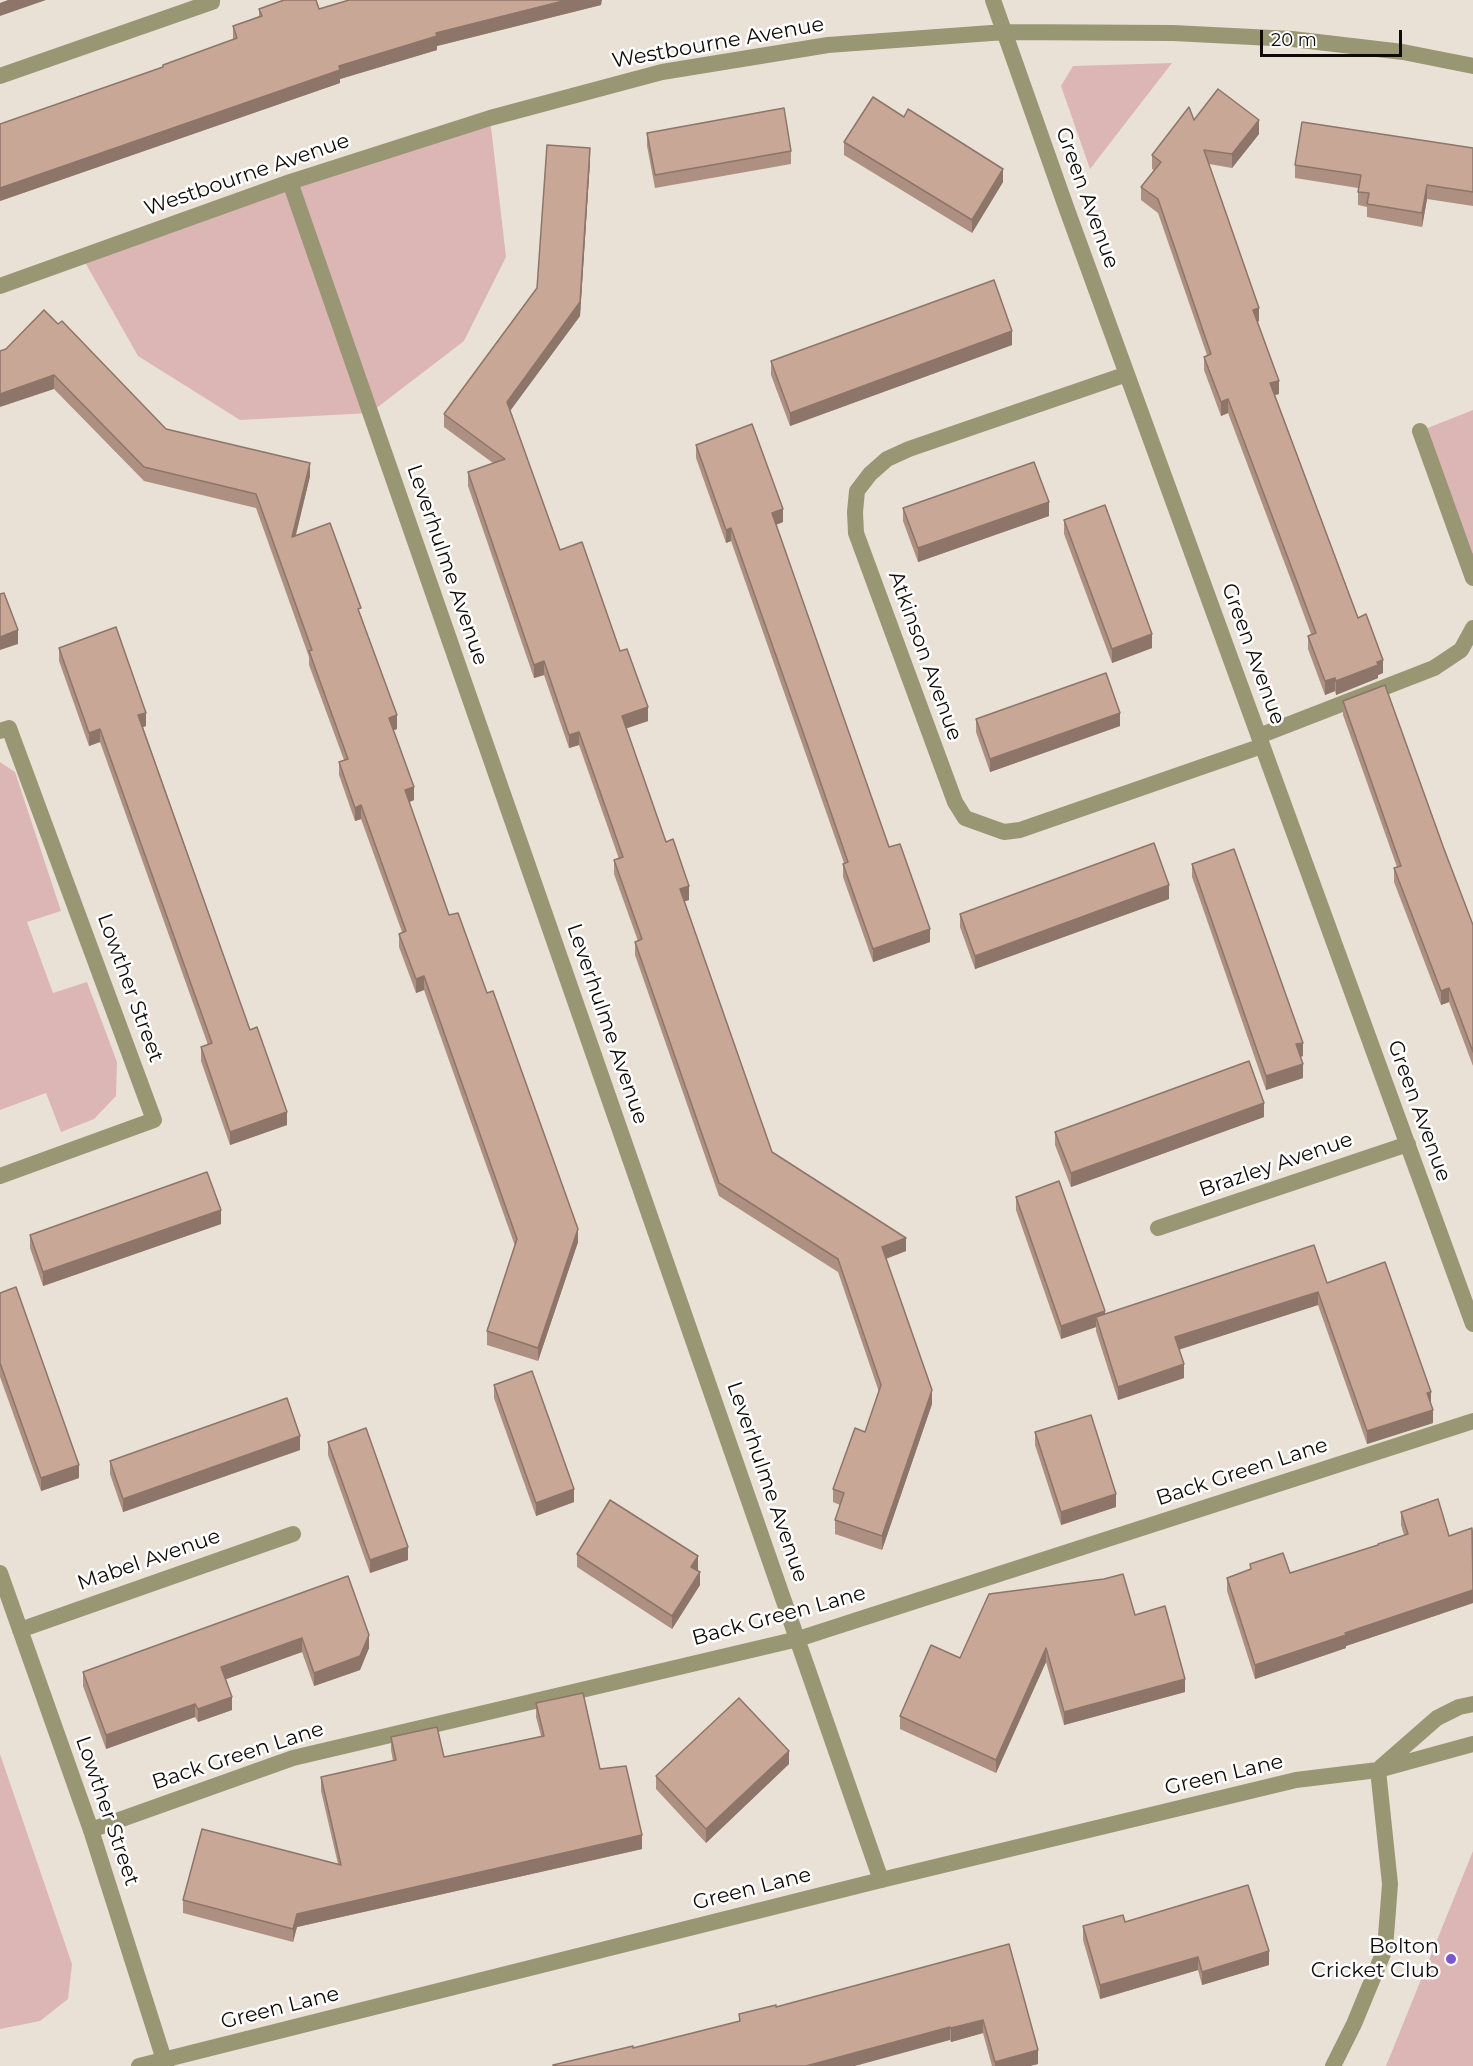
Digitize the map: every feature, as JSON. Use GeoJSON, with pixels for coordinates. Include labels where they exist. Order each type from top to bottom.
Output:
{"type":"FeatureCollection","features":[{"type":"Feature","properties":{"kind":"street"},"geometry":{"type":"LineString","coordinates":[[0,76],[212,2],[212,0]]}},
{"type":"Feature","properties":{"kind":"street","name":"Green Avenue"},"geometry":{"type":"LineString","coordinates":[[993,0],[1473,1324]]}},
{"type":"Feature","properties":{"kind":"street","name":"Westbourne Avenue"},"geometry":{"type":"LineString","coordinates":[[0,285],[290,182],[490,118],[662,72],[828,45],[1005,32],[1173,33],[1292,39],[1403,52],[1473,66]]}},
{"type":"Feature","properties":{"kind":"street","name":"Leverhulme Avenue"},"geometry":{"type":"LineString","coordinates":[[290,182],[881,1880]]}},
{"type":"Feature","properties":{"kind":"street","name":"Atkinson Avenue"},"geometry":{"type":"LineString","coordinates":[[1127,374],[909,449],[887,459],[870,474],[857,491],[856,533],[955,802],[965,818],[1004,832],[1020,830],[1261,741],[1434,668],[1461,650],[1473,628]]}},
{"type":"Feature","properties":{"kind":"street"},"geometry":{"type":"LineString","coordinates":[[1420,431],[1473,578]]}},
{"type":"Feature","properties":{"kind":"street","name":"Lowther Street"},"geometry":{"type":"LineString","coordinates":[[0,731],[9,728],[154,1120],[0,1176]]}},
{"type":"Feature","properties":{"kind":"street","name":"Brazley Avenue"},"geometry":{"type":"LineString","coordinates":[[1158,1228],[1408,1144]]}},
{"type":"Feature","properties":{"kind":"street","name":"Back Green Lane"},"geometry":{"type":"LineString","coordinates":[[91,1830],[293,1758],[798,1639],[1473,1421]]}},
{"type":"Feature","properties":{"kind":"street","name":"Mabel Avenue"},"geometry":{"type":"LineString","coordinates":[[20,1630],[293,1534]]}},
{"type":"Feature","properties":{"kind":"street","name":"Lowther Street"},"geometry":{"type":"LineString","coordinates":[[0,1573],[91,1830],[166,2063]]}},
{"type":"Feature","properties":{"kind":"street"},"geometry":{"type":"LineString","coordinates":[[1333,2066],[1354,2024],[1384,1949],[1390,1884],[1378,1770],[1437,1718],[1459,1707],[1473,1704]]}},
{"type":"Feature","properties":{"kind":"street","name":"Green Lane"},"geometry":{"type":"LineString","coordinates":[[139,2066],[166,2063],[881,1880],[1296,1780],[1378,1770],[1473,1744]]}},
{"type":"Feature","properties":{"kind":"shaded area"},"geometry":{"type":"Polygon","coordinates":[[[1172,63],[1090,169],[1061,86],[1073,66],[1172,63]]]}},
{"type":"Feature","properties":{"kind":"shaded area"},"geometry":{"type":"Polygon","coordinates":[[[490,118],[506,257],[464,341],[370,413],[240,420],[138,356],[82,257],[490,118]]]}},
{"type":"Feature","properties":{"kind":"shaded area"},"geometry":{"type":"Polygon","coordinates":[[[1473,410],[1473,556],[1420,431],[1473,410]]]}},
{"type":"Feature","properties":{"kind":"shaded area"},"geometry":{"type":"Polygon","coordinates":[[[0,762],[15,772],[61,911],[27,922],[53,993],[87,982],[117,1062],[116,1096],[94,1119],[61,1132],[46,1093],[0,1110],[0,762]]]}},
{"type":"Feature","properties":{"kind":"shaded area"},"geometry":{"type":"Polygon","coordinates":[[[0,1754],[72,1964],[68,1999],[40,2021],[0,2029],[0,1754]]]}},
{"type":"Feature","properties":{"kind":"shaded area","name":"Bolton Cricket Club"},"geometry":{"type":"Polygon","coordinates":[[[1473,1851],[1473,2066],[1386,2066],[1473,1851]]]}},
{"type":"Feature","properties":{"kind":"building"},"geometry":{"type":"Polygon","coordinates":[[[284,0],[316,0],[319,9],[349,0],[567,0],[436,33],[437,36],[339,66],[340,70],[0,188],[0,124],[163,67],[163,65],[237,38],[233,26],[262,16],[259,9],[284,0]]]}},
{"type":"Feature","properties":{"kind":"building"},"geometry":{"type":"Polygon","coordinates":[[[1218,89],[1259,120],[1232,154],[1204,150],[1259,308],[1253,310],[1279,381],[1270,383],[1358,618],[1366,614],[1383,660],[1377,662],[1378,665],[1336,681],[1335,678],[1325,681],[1308,636],[1316,633],[1294,574],[1228,399],[1221,402],[1204,357],[1211,354],[1158,199],[1141,187],[1161,162],[1152,155],[1189,107],[1194,120],[1218,89]]]}},
{"type":"Feature","properties":{"kind":"building"},"geometry":{"type":"Polygon","coordinates":[[[873,97],[904,117],[908,109],[1003,169],[972,220],[844,142],[873,97]]]}},
{"type":"Feature","properties":{"kind":"building"},"geometry":{"type":"Polygon","coordinates":[[[784,108],[791,151],[655,175],[647,133],[784,108]]]}},
{"type":"Feature","properties":{"kind":"building"},"geometry":{"type":"Polygon","coordinates":[[[1302,122],[1473,148],[1473,192],[1427,185],[1422,213],[1367,204],[1369,193],[1358,192],[1361,175],[1295,165],[1302,122]]]}},
{"type":"Feature","properties":{"kind":"building"},"geometry":{"type":"Polygon","coordinates":[[[547,145],[590,148],[580,302],[507,402],[560,550],[582,542],[620,651],[627,649],[648,707],[622,716],[666,842],[673,839],[689,886],[680,889],[772,1152],[906,1238],[882,1247],[932,1390],[882,1536],[835,1520],[844,1493],[833,1489],[855,1428],[865,1432],[881,1385],[838,1259],[719,1183],[635,942],[642,939],[614,860],[623,857],[579,732],[569,735],[544,661],[534,665],[468,472],[505,459],[444,414],[537,288],[547,145]]]}},
{"type":"Feature","properties":{"kind":"building"},"geometry":{"type":"Polygon","coordinates":[[[994,280],[1012,331],[790,413],[771,361],[994,280]]]}},
{"type":"Feature","properties":{"kind":"building"},"geometry":{"type":"Polygon","coordinates":[[[44,310],[58,324],[62,321],[166,429],[310,463],[292,537],[330,523],[361,608],[358,609],[397,715],[389,718],[414,787],[405,790],[449,915],[458,913],[487,993],[493,991],[578,1229],[538,1348],[487,1331],[517,1239],[424,976],[416,979],[399,934],[406,931],[361,805],[355,808],[339,762],[348,759],[256,494],[144,467],[54,375],[0,394],[0,351],[6,349],[44,310]]]}},
{"type":"Feature","properties":{"kind":"building"},"geometry":{"type":"Polygon","coordinates":[[[752,424],[783,509],[772,513],[889,847],[900,844],[930,929],[873,949],[843,864],[848,862],[810,752],[731,528],[726,530],[696,445],[752,424]]]}},
{"type":"Feature","properties":{"kind":"building"},"geometry":{"type":"Polygon","coordinates":[[[1034,462],[1049,502],[918,548],[903,508],[1034,462]]]}},
{"type":"Feature","properties":{"kind":"building"},"geometry":{"type":"Polygon","coordinates":[[[1105,505],[1152,634],[1112,649],[1064,520],[1105,505]]]}},
{"type":"Feature","properties":{"kind":"building"},"geometry":{"type":"Polygon","coordinates":[[[4,593],[18,630],[0,637],[0,594],[4,593]]]}},
{"type":"Feature","properties":{"kind":"building"},"geometry":{"type":"Polygon","coordinates":[[[116,627],[146,713],[138,715],[250,1030],[257,1027],[287,1112],[230,1132],[201,1047],[212,1043],[100,729],[89,733],[59,648],[116,627]]]}},
{"type":"Feature","properties":{"kind":"building"},"geometry":{"type":"Polygon","coordinates":[[[1106,673],[1120,713],[990,759],[976,719],[1106,673]]]}},
{"type":"Feature","properties":{"kind":"building"},"geometry":{"type":"Polygon","coordinates":[[[1385,685],[1473,925],[1473,1052],[1449,988],[1441,991],[1394,868],[1401,866],[1343,701],[1385,685]]]}},
{"type":"Feature","properties":{"kind":"building"},"geometry":{"type":"Polygon","coordinates":[[[1154,843],[1169,885],[975,956],[960,914],[1154,843]]]}},
{"type":"Feature","properties":{"kind":"building"},"geometry":{"type":"Polygon","coordinates":[[[1234,849],[1303,1043],[1296,1044],[1303,1064],[1266,1076],[1192,864],[1234,849]]]}},
{"type":"Feature","properties":{"kind":"building"},"geometry":{"type":"Polygon","coordinates":[[[1249,1061],[1264,1103],[1071,1173],[1055,1132],[1249,1061]]]}},
{"type":"Feature","properties":{"kind":"building"},"geometry":{"type":"Polygon","coordinates":[[[207,1172],[221,1210],[43,1272],[30,1235],[207,1172]]]}},
{"type":"Feature","properties":{"kind":"building"},"geometry":{"type":"Polygon","coordinates":[[[1059,1181],[1105,1311],[1061,1326],[1016,1197],[1059,1181]]]}},
{"type":"Feature","properties":{"kind":"building"},"geometry":{"type":"Polygon","coordinates":[[[1314,1245],[1327,1283],[1385,1262],[1431,1392],[1427,1393],[1433,1410],[1367,1431],[1318,1292],[1175,1337],[1184,1364],[1118,1387],[1096,1317],[1314,1245]]]}},
{"type":"Feature","properties":{"kind":"building"},"geometry":{"type":"Polygon","coordinates":[[[16,1287],[79,1465],[41,1478],[0,1363],[0,1293],[16,1287]]]}},
{"type":"Feature","properties":{"kind":"building"},"geometry":{"type":"Polygon","coordinates":[[[532,1371],[574,1489],[536,1503],[494,1385],[532,1371]]]}},
{"type":"Feature","properties":{"kind":"building"},"geometry":{"type":"Polygon","coordinates":[[[287,1398],[300,1436],[123,1499],[110,1461],[287,1398]]]}},
{"type":"Feature","properties":{"kind":"building"},"geometry":{"type":"Polygon","coordinates":[[[1091,1415],[1116,1494],[1061,1512],[1035,1432],[1091,1415]]]}},
{"type":"Feature","properties":{"kind":"building"},"geometry":{"type":"Polygon","coordinates":[[[366,1428],[408,1547],[370,1560],[328,1442],[366,1428]]]}},
{"type":"Feature","properties":{"kind":"building"},"geometry":{"type":"Polygon","coordinates":[[[1438,1499],[1449,1536],[1472,1528],[1473,1590],[1255,1665],[1227,1578],[1251,1569],[1250,1564],[1283,1553],[1290,1573],[1408,1534],[1401,1512],[1438,1499]]]}},
{"type":"Feature","properties":{"kind":"building"},"geometry":{"type":"Polygon","coordinates":[[[610,1500],[698,1556],[691,1567],[700,1572],[672,1616],[577,1554],[610,1500]]]}},
{"type":"Feature","properties":{"kind":"building"},"geometry":{"type":"Polygon","coordinates":[[[1123,1574],[1135,1615],[1165,1606],[1185,1679],[1064,1712],[1046,1648],[996,1760],[900,1716],[931,1645],[960,1658],[989,1594],[1104,1579],[1123,1574]]]}},
{"type":"Feature","properties":{"kind":"building"},"geometry":{"type":"Polygon","coordinates":[[[348,1576],[369,1635],[360,1656],[314,1673],[302,1638],[221,1667],[232,1697],[198,1709],[195,1704],[106,1735],[83,1672],[348,1576]]]}},
{"type":"Feature","properties":{"kind":"building"},"geometry":{"type":"Polygon","coordinates":[[[583,1693],[600,1769],[626,1766],[642,1835],[297,1914],[293,1929],[183,1900],[202,1829],[341,1865],[321,1777],[396,1760],[391,1737],[437,1727],[444,1757],[544,1736],[536,1703],[583,1693]]]}},
{"type":"Feature","properties":{"kind":"building"},"geometry":{"type":"Polygon","coordinates":[[[739,1698],[789,1751],[706,1829],[656,1776],[739,1698]]]}},
{"type":"Feature","properties":{"kind":"building"},"geometry":{"type":"Polygon","coordinates":[[[1248,1885],[1269,1951],[1202,1972],[1198,1957],[1100,1985],[1083,1926],[1123,1915],[1125,1922],[1248,1885]]]}},
{"type":"Feature","properties":{"kind":"building"},"geometry":{"type":"Polygon","coordinates":[[[1009,1944],[1038,2050],[995,2062],[983,2020],[806,2066],[553,2066],[740,2021],[739,2014],[776,2005],[776,2007],[1009,1944]]]}},
{"type":"Feature","properties":{"kind":"place","name":"Bolton Cricket Club"},"geometry":{"type":"Point","coordinates":[1451,1959]}}]}
